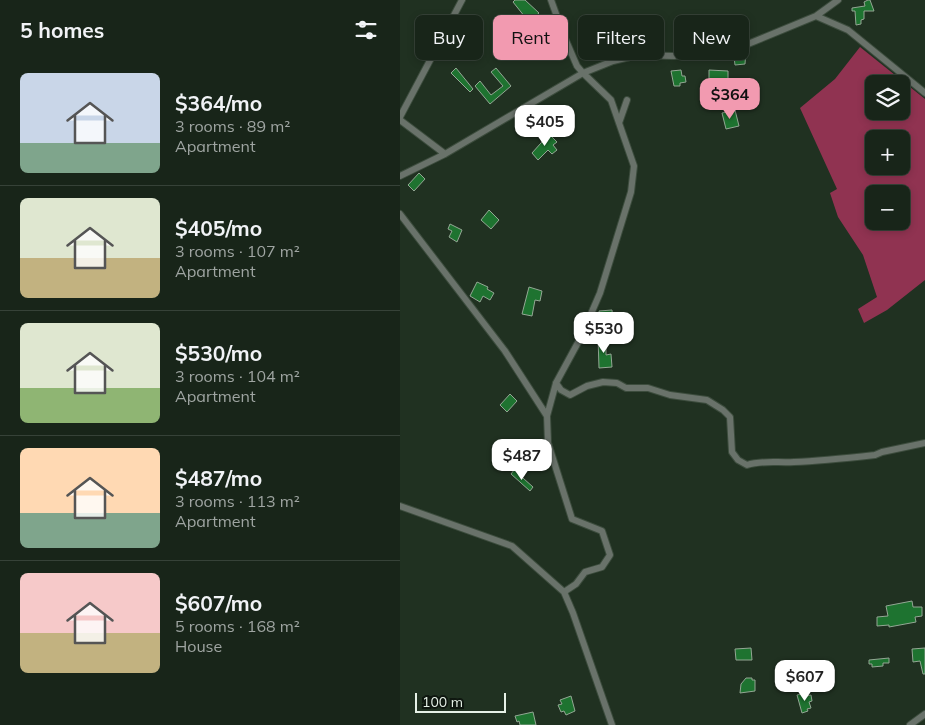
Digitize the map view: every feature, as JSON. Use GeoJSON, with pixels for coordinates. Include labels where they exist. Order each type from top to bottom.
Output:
{"type":"FeatureCollection","features":[{"type":"Feature","properties":{"kind":"street"},"geometry":{"type":"LineString","coordinates":[[444,154],[400,119],[462,0]]}},
{"type":"Feature","properties":{"kind":"street"},"geometry":{"type":"LineString","coordinates":[[551,0],[577,66],[611,100],[634,166],[631,192],[600,293],[581,337],[556,383],[547,416],[548,443],[572,519],[602,531],[610,555],[602,567],[585,572],[576,584],[564,592]]}},
{"type":"Feature","properties":{"kind":"street"},"geometry":{"type":"LineString","coordinates":[[400,176],[444,154],[583,73],[613,60],[638,55],[674,56],[710,51],[729,44],[748,44],[816,16],[838,0]]}},
{"type":"Feature","properties":{"kind":"street"},"geometry":{"type":"LineString","coordinates":[[816,16],[848,30],[925,93]]}},
{"type":"Feature","properties":{"kind":"street"},"geometry":{"type":"LineString","coordinates":[[618,123],[627,100]]}},
{"type":"Feature","properties":{"kind":"street"},"geometry":{"type":"LineString","coordinates":[[400,214],[505,351],[547,416]]}},
{"type":"Feature","properties":{"kind":"street"},"geometry":{"type":"LineString","coordinates":[[556,383],[561,390],[570,395],[587,386],[602,382],[617,383],[626,388],[648,388],[670,395],[707,400],[723,410],[730,418],[732,452],[738,460],[747,465],[757,461],[778,463],[875,456],[882,452],[925,442]]}},
{"type":"Feature","properties":{"kind":"street"},"geometry":{"type":"LineString","coordinates":[[400,506],[512,546],[564,592],[612,725]]}},
{"type":"Feature","properties":{"kind":"street"},"geometry":{"type":"LineString","coordinates":[[910,725],[925,714]]}},
{"type":"Feature","properties":{"kind":"shaded area"},"geometry":{"type":"Polygon","coordinates":[[[860,47],[895,75],[865,75],[865,120],[910,120],[910,87],[925,99],[925,280],[887,310],[864,323],[858,309],[877,297],[863,255],[838,217],[830,193],[837,189],[800,108],[835,79],[860,47]]]}},
{"type":"Feature","properties":{"kind":"building"},"geometry":{"type":"Polygon","coordinates":[[[515,0],[525,0],[539,13],[537,15],[523,15],[513,2],[515,0]]]}},
{"type":"Feature","properties":{"kind":"building"},"geometry":{"type":"Polygon","coordinates":[[[870,0],[874,11],[864,11],[864,19],[861,20],[861,24],[856,25],[855,11],[852,11],[852,8],[865,6],[864,2],[870,0]]]}},
{"type":"Feature","properties":{"kind":"building"},"geometry":{"type":"Polygon","coordinates":[[[734,60],[745,60],[745,64],[735,65],[734,60]]]}},
{"type":"Feature","properties":{"kind":"building"},"geometry":{"type":"Polygon","coordinates":[[[456,68],[473,89],[470,92],[451,73],[456,68]]]}},
{"type":"Feature","properties":{"kind":"building"},"geometry":{"type":"Polygon","coordinates":[[[496,68],[511,86],[490,104],[475,86],[480,81],[491,95],[503,86],[491,72],[496,68]]]}},
{"type":"Feature","properties":{"kind":"building"},"geometry":{"type":"Polygon","coordinates":[[[681,70],[686,82],[680,83],[680,86],[674,86],[671,71],[681,70]]]}},
{"type":"Feature","properties":{"kind":"building"},"geometry":{"type":"Polygon","coordinates":[[[709,70],[728,71],[728,84],[709,83],[709,70]]]}},
{"type":"Feature","properties":{"kind":"building"},"geometry":{"type":"Polygon","coordinates":[[[735,110],[739,126],[726,129],[722,113],[735,110]]]}},
{"type":"Feature","properties":{"kind":"building"},"geometry":{"type":"Polygon","coordinates":[[[562,113],[572,116],[570,133],[561,129],[563,123],[560,122],[562,113]]]}},
{"type":"Feature","properties":{"kind":"building"},"geometry":{"type":"Polygon","coordinates":[[[549,134],[557,142],[553,145],[557,150],[552,154],[548,150],[538,160],[532,153],[549,134]]]}},
{"type":"Feature","properties":{"kind":"building"},"geometry":{"type":"Polygon","coordinates":[[[419,173],[425,179],[414,191],[408,185],[419,173]]]}},
{"type":"Feature","properties":{"kind":"building"},"geometry":{"type":"Polygon","coordinates":[[[489,210],[499,220],[491,229],[481,220],[489,210]]]}},
{"type":"Feature","properties":{"kind":"building"},"geometry":{"type":"Polygon","coordinates":[[[450,224],[462,230],[457,242],[449,237],[452,231],[448,229],[450,224]]]}},
{"type":"Feature","properties":{"kind":"building"},"geometry":{"type":"Polygon","coordinates":[[[477,282],[488,287],[487,289],[494,293],[490,300],[483,296],[480,302],[470,296],[477,282]]]}},
{"type":"Feature","properties":{"kind":"building"},"geometry":{"type":"Polygon","coordinates":[[[529,287],[542,291],[540,301],[535,300],[532,316],[522,314],[529,287]]]}},
{"type":"Feature","properties":{"kind":"building"},"geometry":{"type":"Polygon","coordinates":[[[612,310],[613,324],[601,325],[599,311],[612,310]]]}},
{"type":"Feature","properties":{"kind":"building"},"geometry":{"type":"Polygon","coordinates":[[[598,337],[606,337],[606,355],[611,354],[612,367],[599,368],[598,337]]]}},
{"type":"Feature","properties":{"kind":"building"},"geometry":{"type":"Polygon","coordinates":[[[510,394],[517,401],[507,412],[500,405],[510,394]]]}},
{"type":"Feature","properties":{"kind":"building"},"geometry":{"type":"Polygon","coordinates":[[[514,470],[533,487],[530,491],[511,474],[514,470]]]}},
{"type":"Feature","properties":{"kind":"building"},"geometry":{"type":"Polygon","coordinates":[[[912,601],[913,607],[922,607],[922,616],[915,617],[916,622],[889,627],[889,625],[877,626],[877,617],[888,616],[886,606],[912,601]]]}},
{"type":"Feature","properties":{"kind":"building"},"geometry":{"type":"Polygon","coordinates":[[[751,648],[752,660],[736,660],[735,649],[751,648]]]}},
{"type":"Feature","properties":{"kind":"building"},"geometry":{"type":"Polygon","coordinates":[[[925,648],[925,674],[923,674],[920,661],[913,662],[912,649],[925,648]]]}},
{"type":"Feature","properties":{"kind":"building"},"geometry":{"type":"Polygon","coordinates":[[[889,658],[889,663],[883,663],[883,666],[872,667],[872,664],[869,664],[869,660],[889,658]]]}},
{"type":"Feature","properties":{"kind":"building"},"geometry":{"type":"Polygon","coordinates":[[[746,678],[755,680],[755,691],[740,693],[741,684],[746,678]]]}},
{"type":"Feature","properties":{"kind":"building"},"geometry":{"type":"Polygon","coordinates":[[[805,693],[806,696],[811,695],[812,701],[809,702],[811,708],[802,713],[797,695],[805,693]]]}},
{"type":"Feature","properties":{"kind":"building"},"geometry":{"type":"Polygon","coordinates":[[[571,696],[575,711],[566,715],[564,711],[561,712],[558,705],[562,704],[560,700],[571,696]]]}},
{"type":"Feature","properties":{"kind":"building"},"geometry":{"type":"Polygon","coordinates":[[[533,712],[536,725],[520,725],[519,721],[517,722],[515,716],[533,712]]]}}]}
